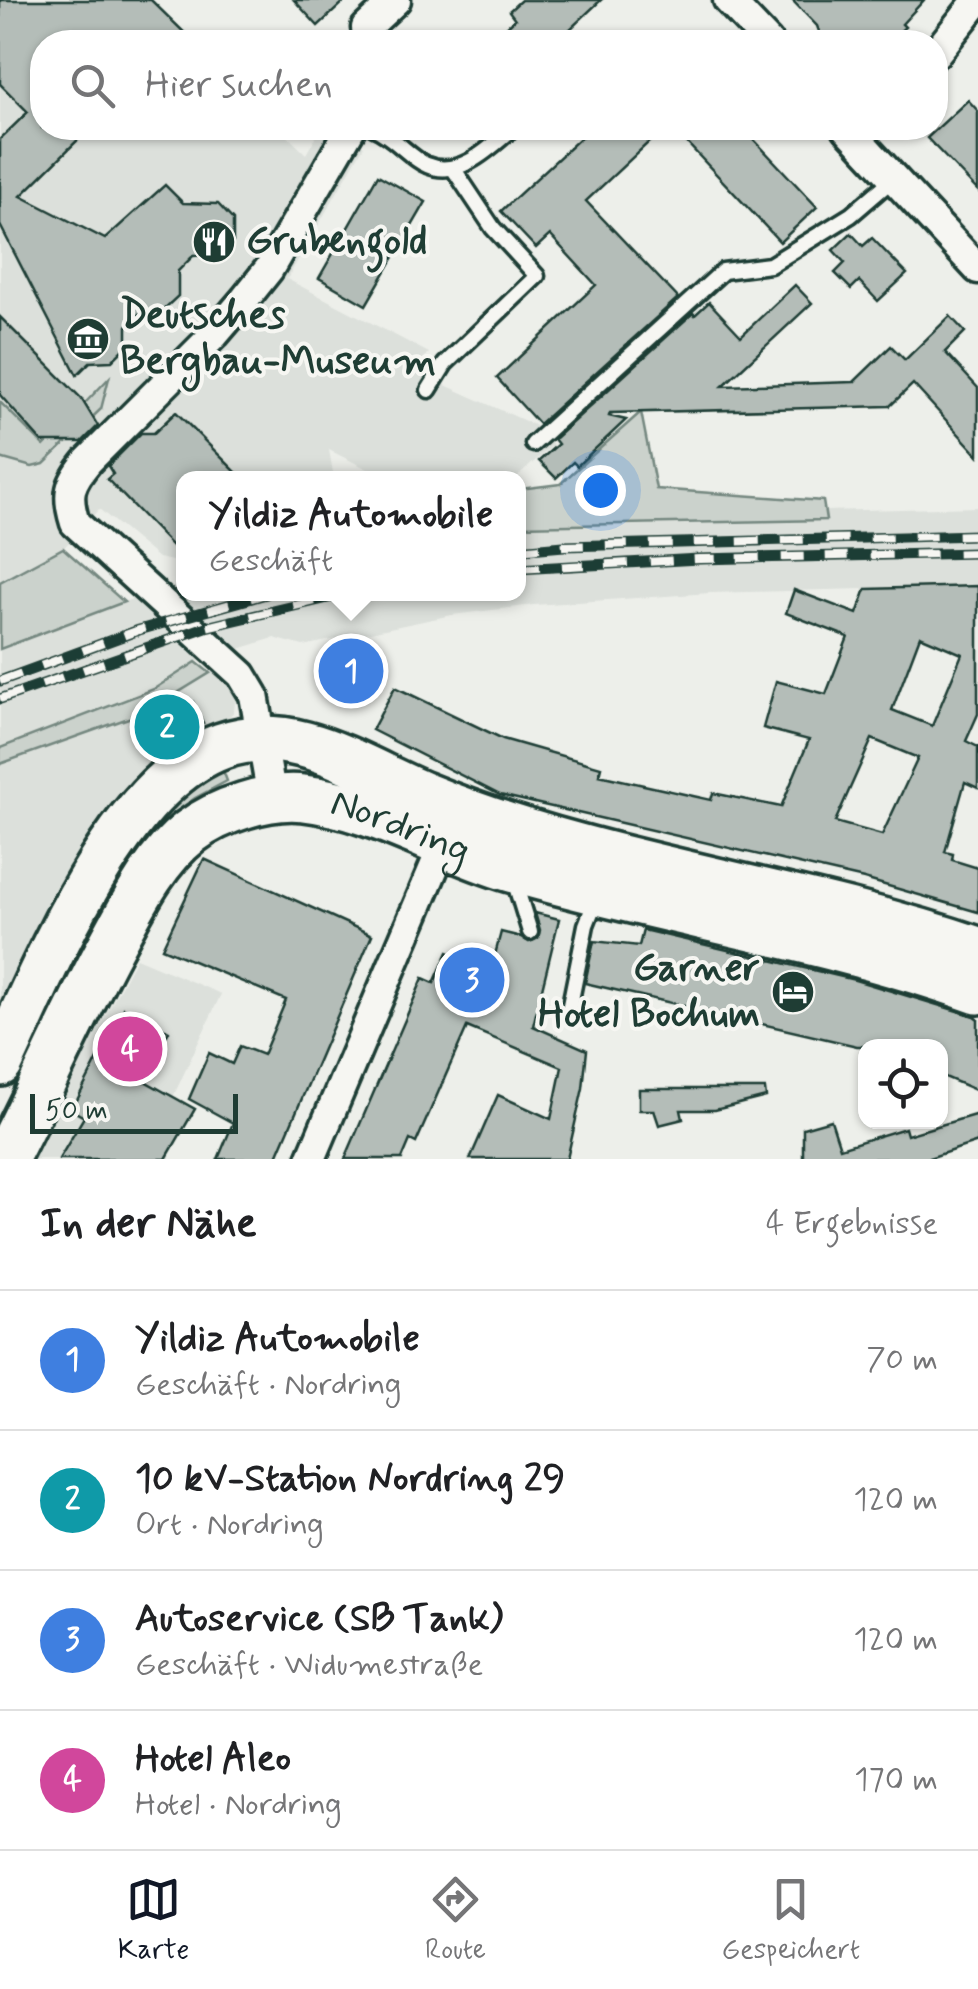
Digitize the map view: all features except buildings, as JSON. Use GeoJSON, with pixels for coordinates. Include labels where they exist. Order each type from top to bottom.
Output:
{"type":"FeatureCollection","features":[{"type":"Feature","properties":{"kind":"main road","name":"Nordring"},"geometry":{"type":"LineString","coordinates":[[0,1062],[11,1027],[110,850],[134,815],[179,771],[222,746],[262,740],[293,741],[326,751],[458,810],[592,908],[817,941],[978,991]]}},
{"type":"Feature","properties":{"kind":"main road","name":"Nordring"},"geometry":{"type":"LineString","coordinates":[[5,1159],[94,977],[152,876],[191,832],[243,806],[272,798],[302,798],[339,805],[444,846],[615,858],[858,914],[978,950]]}},
{"type":"Feature","properties":{"kind":"street"},"geometry":{"type":"LineString","coordinates":[[363,30],[396,0]]}},
{"type":"Feature","properties":{"kind":"street"},"geometry":{"type":"LineString","coordinates":[[728,0],[757,30]]}},
{"type":"Feature","properties":{"kind":"street"},"geometry":{"type":"LineString","coordinates":[[948,38],[978,0]]}},
{"type":"Feature","properties":{"kind":"street"},"geometry":{"type":"LineString","coordinates":[[272,798],[254,695],[242,674],[75,523],[69,504],[72,480],[88,460],[215,334],[269,269],[344,140]]}},
{"type":"Feature","properties":{"kind":"street"},"geometry":{"type":"LineString","coordinates":[[866,140],[894,178],[978,270]]}},
{"type":"Feature","properties":{"kind":"street"},"geometry":{"type":"LineString","coordinates":[[312,1159],[444,846]]}},
{"type":"Feature","properties":{"kind":"lane"},"geometry":{"type":"LineString","coordinates":[[397,140],[427,166],[453,168],[482,155],[499,140]]}},
{"type":"Feature","properties":{"kind":"lane"},"geometry":{"type":"LineString","coordinates":[[429,390],[445,364],[537,276],[493,228],[453,168]]}},
{"type":"Feature","properties":{"kind":"lane"},"geometry":{"type":"LineString","coordinates":[[533,444],[723,271],[770,265],[851,216],[894,178]]}},
{"type":"Feature","properties":{"kind":"lane"},"geometry":{"type":"LineString","coordinates":[[517,850],[530,932]]}},
{"type":"Feature","properties":{"kind":"lane"},"geometry":{"type":"LineString","coordinates":[[572,940],[592,908]]}},
{"type":"Feature","properties":{"kind":"lane"},"geometry":{"type":"LineString","coordinates":[[569,1010],[592,908]]}},
{"type":"Feature","properties":{"kind":"shaded area"},"geometry":{"type":"Polygon","coordinates":[[[0,0],[151,0],[182,30],[30,30],[30,140],[291,140],[306,154],[314,140],[353,140],[364,146],[287,279],[429,353],[412,370],[534,425],[553,445],[524,471],[372,471],[329,450],[333,471],[176,471],[176,562],[158,558],[99,509],[59,553],[0,582],[0,0]]]}},
{"type":"Feature","properties":{"kind":"shaded area"},"geometry":{"type":"Polygon","coordinates":[[[109,378],[101,409],[44,464],[32,467],[0,458],[0,402],[44,446],[109,378]]]}},
{"type":"Feature","properties":{"kind":"shaded area"},"geometry":{"type":"Polygon","coordinates":[[[641,412],[656,489],[823,501],[826,520],[526,526],[526,488],[560,484],[641,412]]]}},
{"type":"Feature","properties":{"kind":"shaded area"},"geometry":{"type":"Polygon","coordinates":[[[978,507],[978,586],[710,593],[534,605],[452,615],[303,646],[274,638],[196,662],[154,689],[0,748],[0,649],[96,610],[176,586],[176,601],[526,601],[526,526],[825,520],[824,511],[978,507]]]}},
{"type":"Feature","properties":{"kind":"shaded area"},"geometry":{"type":"Polygon","coordinates":[[[63,548],[124,602],[0,649],[0,582],[63,548]]]}},
{"type":"Feature","properties":{"kind":"shaded area"},"geometry":{"type":"Polygon","coordinates":[[[196,662],[210,673],[148,711],[0,764],[0,748],[154,689],[196,662]]]}},
{"type":"Feature","properties":{"kind":"shaded area"},"geometry":{"type":"Polygon","coordinates":[[[222,666],[236,693],[234,711],[222,725],[173,750],[138,776],[114,801],[96,824],[0,1004],[0,764],[148,711],[222,666]]]}},
{"type":"Feature","properties":{"kind":"shaded area"},"geometry":{"type":"Polygon","coordinates":[[[222,768],[227,781],[166,819],[128,864],[98,917],[88,955],[9,1104],[50,1011],[54,991],[149,819],[222,768]]]}},
{"type":"Feature","properties":{"kind":"shaded area"},"geometry":{"type":"Polygon","coordinates":[[[136,958],[221,994],[173,1097],[170,1159],[29,1159],[136,958]]]}},
{"type":"Feature","properties":{"kind":"railway"},"geometry":{"type":"LineString","coordinates":[[526,549],[978,535]]}},
{"type":"Feature","properties":{"kind":"railway"},"geometry":{"type":"LineString","coordinates":[[526,569],[699,559],[978,553]]}},
{"type":"Feature","properties":{"kind":"railway"},"geometry":{"type":"LineString","coordinates":[[0,681],[139,630],[241,601]]}},
{"type":"Feature","properties":{"kind":"railway"},"geometry":{"type":"LineString","coordinates":[[0,699],[206,627],[316,601]]}},
{"type":"Feature","properties":{"kind":"place","name":"Grubengold"},"geometry":{"type":"Point","coordinates":[214,242]}},
{"type":"Feature","properties":{"kind":"place","name":"Deutsches Bergbau-Museum"},"geometry":{"type":"Point","coordinates":[88,339]}},
{"type":"Feature","properties":{"kind":"place","name":"Yildiz Automobile"},"geometry":{"type":"Point","coordinates":[351,671]}},
{"type":"Feature","properties":{"kind":"place","name":"10 kV-Station Nordring 29"},"geometry":{"type":"Point","coordinates":[167,727]}},
{"type":"Feature","properties":{"kind":"place","name":"Autoservice (SB Tank)"},"geometry":{"type":"Point","coordinates":[472,980]}},
{"type":"Feature","properties":{"kind":"place","name":"Garner Hotel Bochum"},"geometry":{"type":"Point","coordinates":[793,992]}},
{"type":"Feature","properties":{"kind":"place","name":"Hotel Aleo"},"geometry":{"type":"Point","coordinates":[130,1049]}}]}
